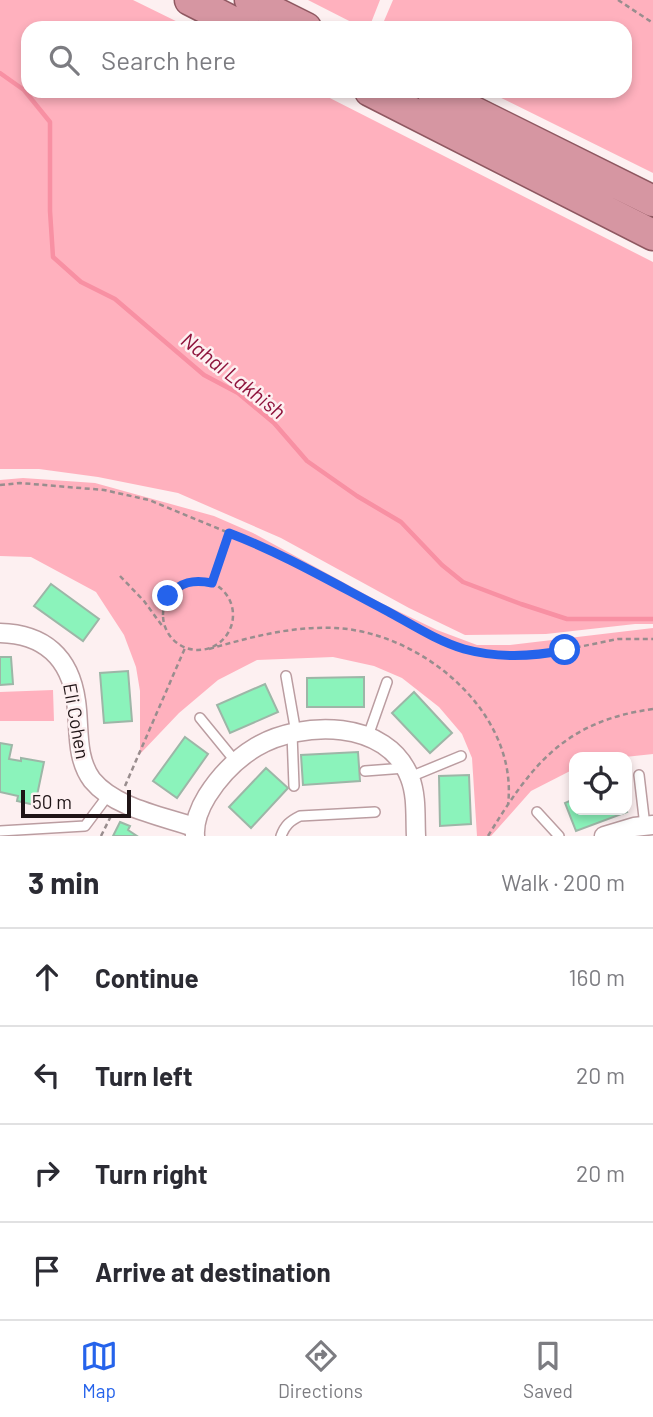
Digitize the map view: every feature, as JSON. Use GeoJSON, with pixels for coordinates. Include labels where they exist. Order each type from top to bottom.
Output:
{"type":"FeatureCollection","features":[{"type":"Feature","properties":{"kind":"highway"},"geometry":{"type":"LineString","coordinates":[[190,0],[231,21]]}},
{"type":"Feature","properties":{"kind":"highway"},"geometry":{"type":"LineString","coordinates":[[250,0],[292,21]]}},
{"type":"Feature","properties":{"kind":"highway"},"geometry":{"type":"LineString","coordinates":[[384,98],[653,235]]}},
{"type":"Feature","properties":{"kind":"highway"},"geometry":{"type":"LineString","coordinates":[[446,98],[653,201]]}},
{"type":"Feature","properties":{"kind":"street","name":"Eli Cohen"},"geometry":{"type":"LineString","coordinates":[[0,633],[19,634],[35,639],[60,658],[67,669],[76,699],[80,747],[85,769],[101,789],[195,831]]}},
{"type":"Feature","properties":{"kind":"street"},"geometry":{"type":"LineString","coordinates":[[195,831],[202,804],[213,786],[236,762],[257,746],[294,734],[343,730],[368,736],[384,745],[407,772],[415,801],[416,836]]}},
{"type":"Feature","properties":{"kind":"street"},"geometry":{"type":"LineString","coordinates":[[604,836],[642,828]]}},
{"type":"Feature","properties":{"kind":"lane"},"geometry":{"type":"LineString","coordinates":[[286,676],[294,734],[294,786]]}},
{"type":"Feature","properties":{"kind":"lane"},"geometry":{"type":"LineString","coordinates":[[368,736],[387,682]]}},
{"type":"Feature","properties":{"kind":"lane"},"geometry":{"type":"LineString","coordinates":[[200,718],[236,762]]}},
{"type":"Feature","properties":{"kind":"lane"},"geometry":{"type":"LineString","coordinates":[[365,771],[407,772],[461,756]]}},
{"type":"Feature","properties":{"kind":"lane"},"geometry":{"type":"LineString","coordinates":[[639,775],[642,828]]}},
{"type":"Feature","properties":{"kind":"lane"},"geometry":{"type":"LineString","coordinates":[[0,831],[85,826],[114,797]]}},
{"type":"Feature","properties":{"kind":"lane"},"geometry":{"type":"LineString","coordinates":[[281,836],[291,820],[300,816],[375,812]]}},
{"type":"Feature","properties":{"kind":"lane"},"geometry":{"type":"LineString","coordinates":[[537,812],[559,836]]}},
{"type":"Feature","properties":{"kind":"path"},"geometry":{"type":"LineString","coordinates":[[618,0],[653,23]]}},
{"type":"Feature","properties":{"kind":"path"},"geometry":{"type":"LineString","coordinates":[[0,485],[20,482],[104,490],[149,500],[268,549],[409,623],[463,648],[511,656],[539,656],[618,639],[653,639]]}},
{"type":"Feature","properties":{"kind":"path"},"geometry":{"type":"LineString","coordinates":[[212,583],[229,533]]}},
{"type":"Feature","properties":{"kind":"path"},"geometry":{"type":"LineString","coordinates":[[120,576],[145,601],[170,638],[185,648],[197,651],[209,649],[228,635],[233,623],[229,599],[212,583],[200,580],[176,587],[168,596],[162,615],[170,638]]}},
{"type":"Feature","properties":{"kind":"path"},"geometry":{"type":"LineString","coordinates":[[101,836],[114,797],[185,648]]}},
{"type":"Feature","properties":{"kind":"path"},"geometry":{"type":"LineString","coordinates":[[488,836],[536,767],[565,740],[597,722],[634,711],[653,709]]}},
{"type":"Feature","properties":{"kind":"shaded area"},"geometry":{"type":"Polygon","coordinates":[[[0,0],[133,0],[176,21],[21,21],[21,98],[330,98],[653,262],[653,624],[546,634],[465,635],[409,608],[281,538],[178,493],[98,477],[39,469],[0,469],[0,0]]]}},
{"type":"Feature","properties":{"kind":"shaded area"},"geometry":{"type":"Polygon","coordinates":[[[308,0],[380,0],[372,21],[349,21],[308,0]]]}},
{"type":"Feature","properties":{"kind":"shaded area"},"geometry":{"type":"Polygon","coordinates":[[[393,0],[653,0],[653,173],[501,98],[632,98],[632,21],[384,21],[393,0]]]}},
{"type":"Feature","properties":{"kind":"shaded area"},"geometry":{"type":"Polygon","coordinates":[[[23,478],[95,483],[214,516],[253,533],[383,604],[437,630],[477,645],[510,645],[653,628],[653,754],[632,756],[632,752],[569,752],[569,772],[531,791],[491,836],[477,836],[472,758],[462,734],[439,707],[402,678],[374,666],[333,657],[257,660],[218,680],[179,713],[140,754],[140,691],[136,667],[124,635],[96,592],[31,557],[0,556],[0,480],[23,478]]]}},
{"type":"Feature","properties":{"kind":"shaded area"},"geometry":{"type":"Polygon","coordinates":[[[53,690],[54,721],[0,721],[0,692],[53,690]]]}},
{"type":"Feature","properties":{"kind":"building"},"geometry":{"type":"Polygon","coordinates":[[[51,584],[99,619],[83,641],[34,606],[51,584]]]}},
{"type":"Feature","properties":{"kind":"building"},"geometry":{"type":"Polygon","coordinates":[[[0,657],[11,657],[13,684],[0,685],[0,657]]]}},
{"type":"Feature","properties":{"kind":"building"},"geometry":{"type":"Polygon","coordinates":[[[128,671],[132,721],[104,723],[100,673],[128,671]]]}},
{"type":"Feature","properties":{"kind":"building"},"geometry":{"type":"Polygon","coordinates":[[[364,677],[364,707],[307,707],[307,678],[364,677]]]}},
{"type":"Feature","properties":{"kind":"building"},"geometry":{"type":"Polygon","coordinates":[[[265,684],[278,712],[230,733],[217,705],[265,684]]]}},
{"type":"Feature","properties":{"kind":"building"},"geometry":{"type":"Polygon","coordinates":[[[414,692],[452,733],[430,753],[392,713],[414,692]]]}},
{"type":"Feature","properties":{"kind":"building"},"geometry":{"type":"Polygon","coordinates":[[[185,737],[208,754],[177,798],[153,781],[185,737]]]}},
{"type":"Feature","properties":{"kind":"building"},"geometry":{"type":"Polygon","coordinates":[[[0,743],[12,745],[9,759],[44,762],[35,805],[17,801],[18,796],[0,792],[0,743]]]}},
{"type":"Feature","properties":{"kind":"building"},"geometry":{"type":"Polygon","coordinates":[[[358,752],[360,781],[303,785],[301,755],[358,752]]]}},
{"type":"Feature","properties":{"kind":"building"},"geometry":{"type":"Polygon","coordinates":[[[266,768],[288,788],[251,828],[229,807],[266,768]]]}},
{"type":"Feature","properties":{"kind":"building"},"geometry":{"type":"Polygon","coordinates":[[[469,775],[471,824],[440,826],[439,776],[469,775]]]}},
{"type":"Feature","properties":{"kind":"building"},"geometry":{"type":"Polygon","coordinates":[[[570,815],[619,815],[576,831],[570,815]]]}},
{"type":"Feature","properties":{"kind":"building"},"geometry":{"type":"Polygon","coordinates":[[[120,822],[130,826],[128,830],[137,836],[113,836],[120,822]]]}},
{"type":"Feature","properties":{"kind":"waterway","name":"Nahal Lakhish"},"geometry":{"type":"LineString","coordinates":[[0,73],[21,88]]}},
{"type":"Feature","properties":{"kind":"waterway","name":"Nahal Lakhish"},"geometry":{"type":"LineString","coordinates":[[30,98],[50,122],[53,257],[81,282],[115,299],[204,375],[238,393],[274,423],[307,461],[357,496],[401,522],[442,565],[463,582],[567,619],[653,619]]}},
{"type":"Feature","properties":{"kind":"route"},"geometry":{"type":"LineString","coordinates":[[168,596],[176,587],[187,582],[200,580],[212,583],[229,533],[268,549],[409,623],[463,648],[511,656],[539,656],[565,650]]}}]}
